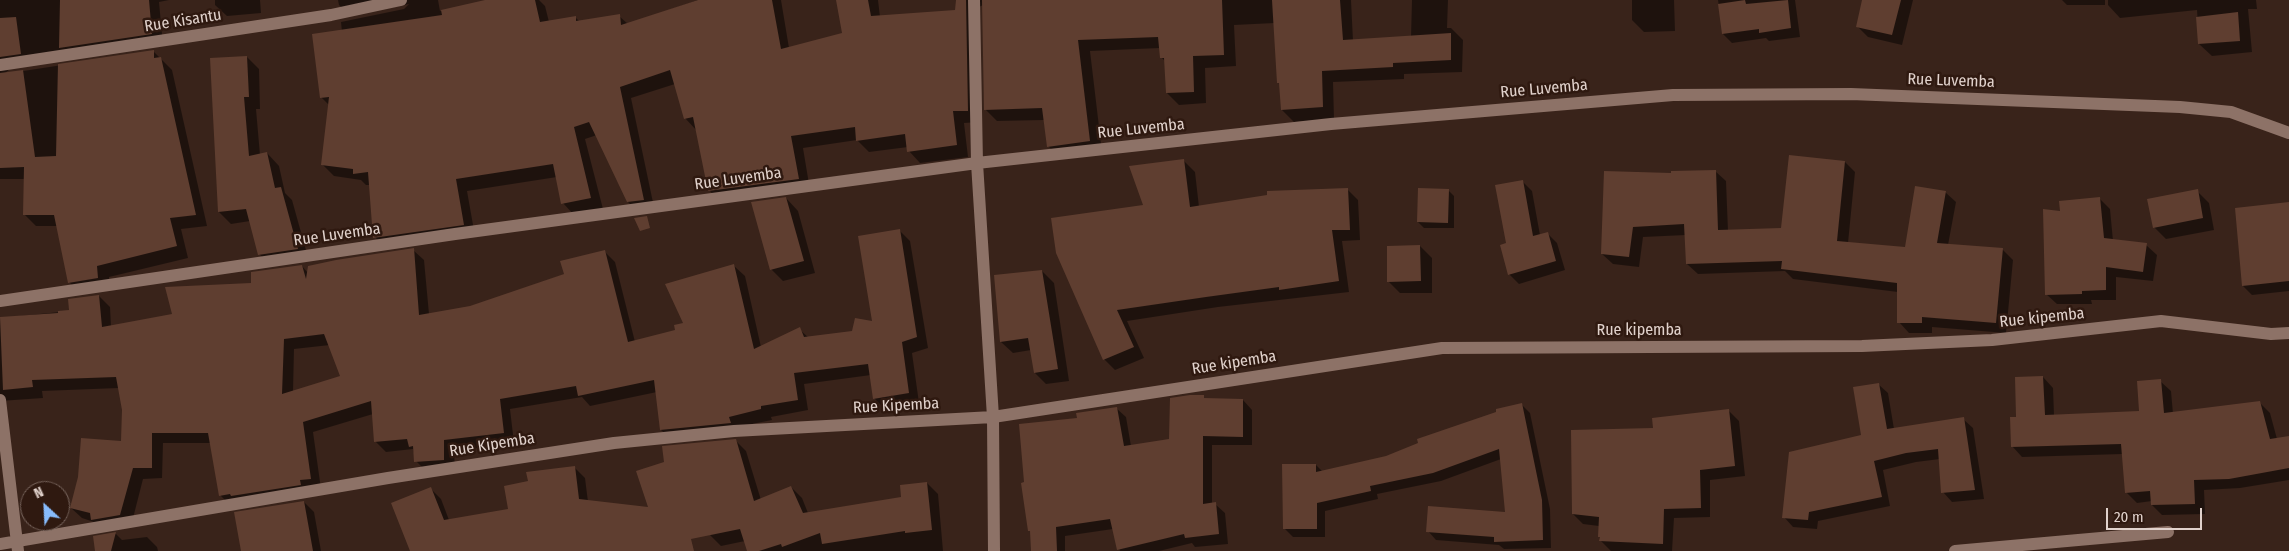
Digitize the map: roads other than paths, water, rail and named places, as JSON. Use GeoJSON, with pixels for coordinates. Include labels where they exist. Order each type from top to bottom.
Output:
{"type":"FeatureCollection","features":[{"type":"Feature","properties":{"kind":"street","name":"Rue Kisantu"},"geometry":{"type":"LineString","coordinates":[[0,65],[332,15],[400,0]]}},
{"type":"Feature","properties":{"kind":"street"},"geometry":{"type":"LineString","coordinates":[[974,0],[977,163],[993,417],[994,551]]}},
{"type":"Feature","properties":{"kind":"street","name":"Rue Luvemba"},"geometry":{"type":"LineString","coordinates":[[0,301],[455,234],[977,163],[1331,124],[1673,95],[1851,94],[2180,107],[2231,112],[2289,133]]}},
{"type":"Feature","properties":{"kind":"street","name":"Rue kipemba"},"geometry":{"type":"LineString","coordinates":[[993,417],[1442,348],[1862,346],[1992,340],[2161,321],[2272,334],[2289,333]]}},
{"type":"Feature","properties":{"kind":"street"},"geometry":{"type":"LineString","coordinates":[[0,400],[17,547]]}},
{"type":"Feature","properties":{"kind":"street","name":"Rue Kipemba"},"geometry":{"type":"LineString","coordinates":[[0,544],[17,547],[388,478],[614,443],[734,431],[993,417]]}},
{"type":"Feature","properties":{"kind":"street"},"geometry":{"type":"LineString","coordinates":[[1955,551],[2168,532]]}}]}
